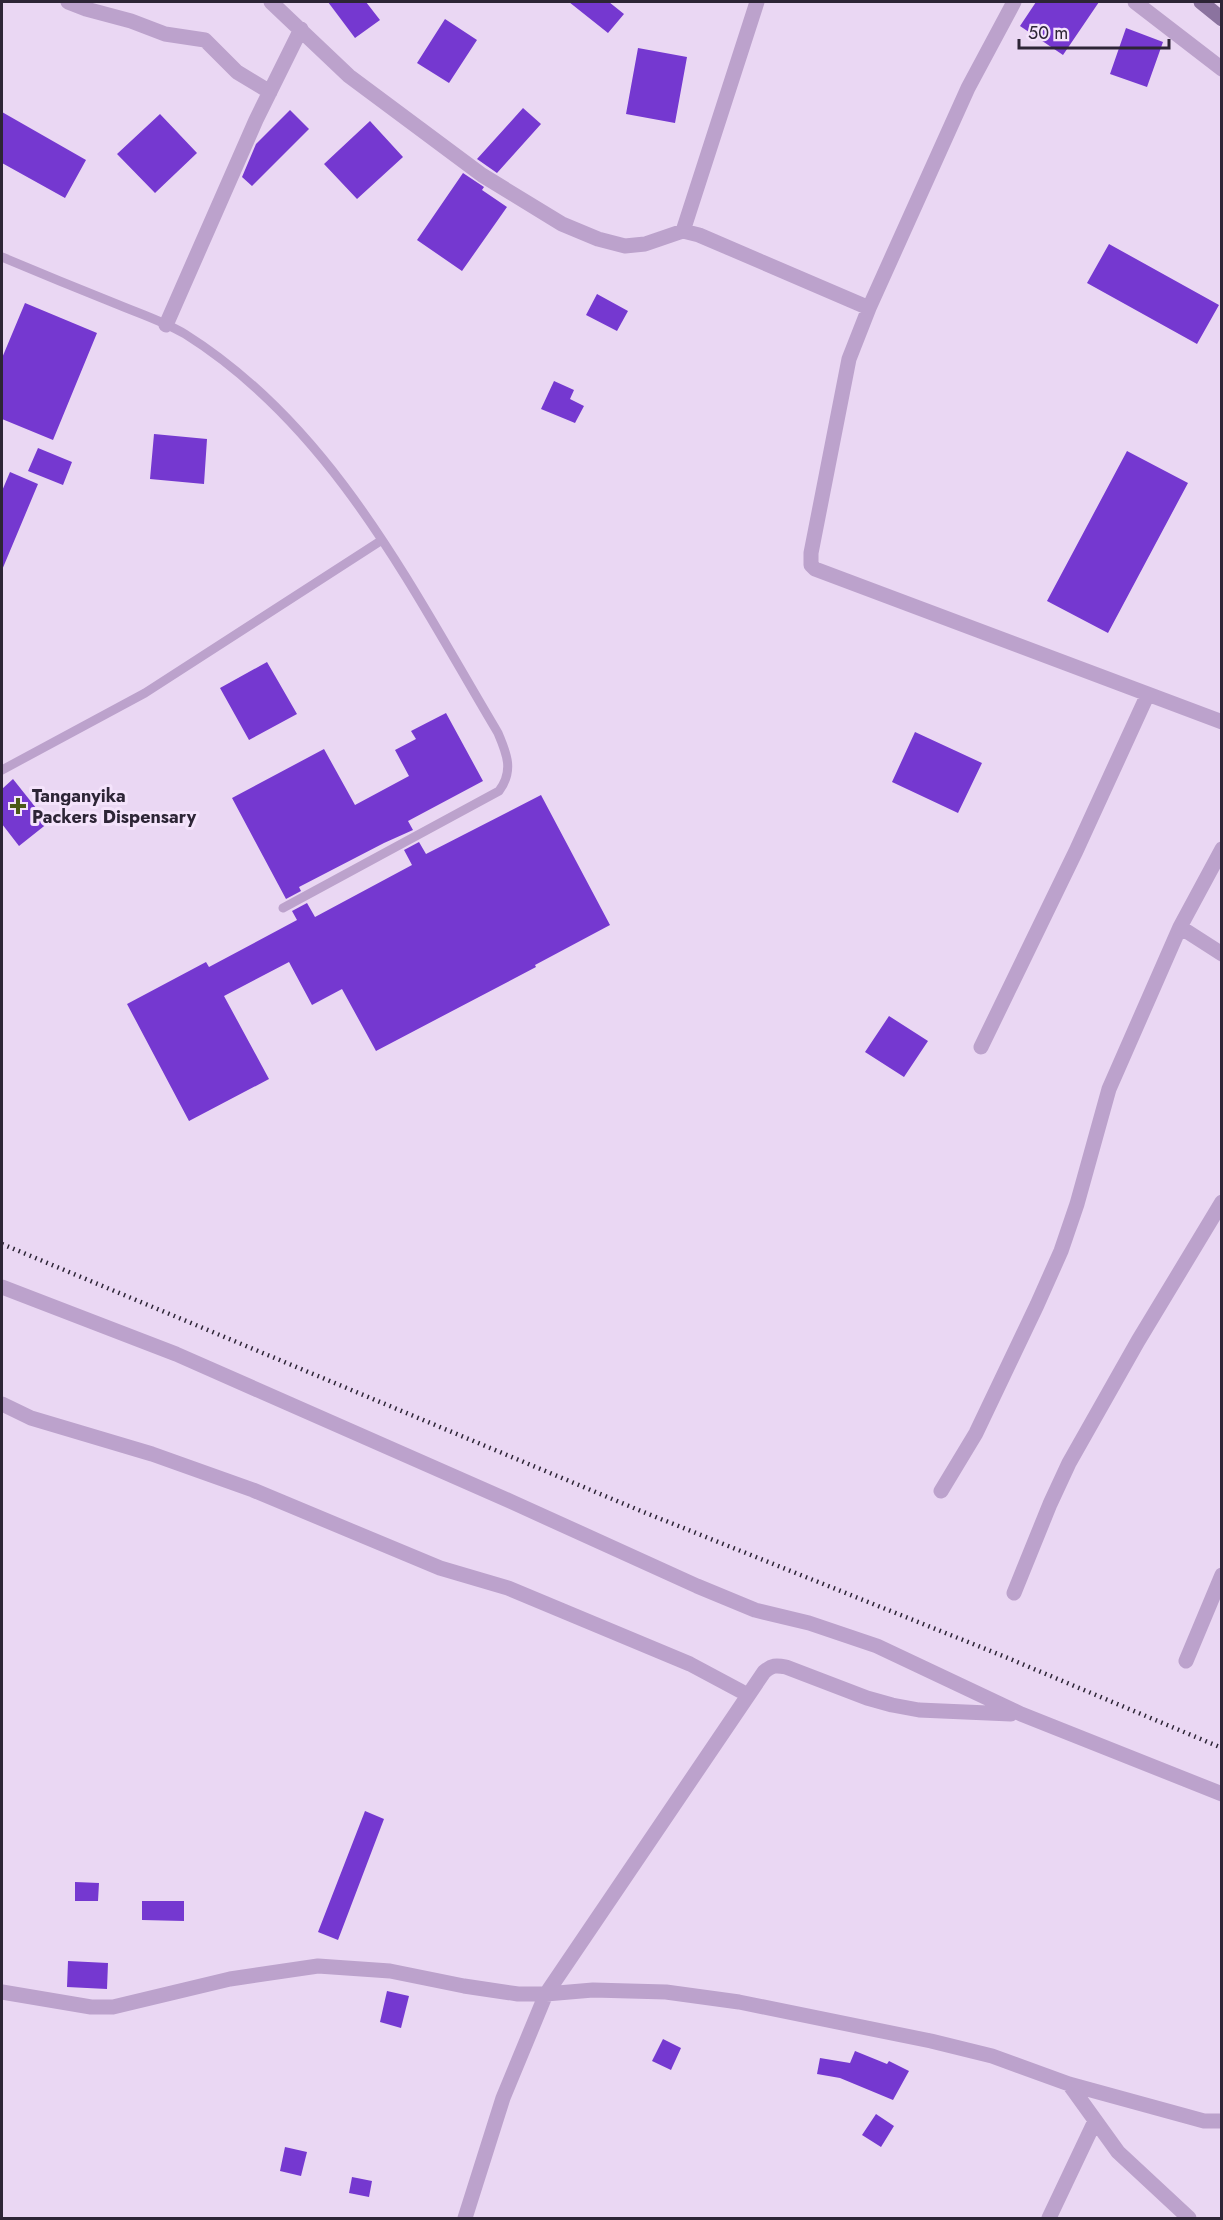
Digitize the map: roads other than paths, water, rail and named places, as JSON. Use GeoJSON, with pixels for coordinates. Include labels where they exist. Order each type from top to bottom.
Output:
{"type":"FeatureCollection","features":[{"type":"Feature","properties":{"kind":"main road"},"geometry":{"type":"LineString","coordinates":[[1201,2],[1221,19]]}},
{"type":"Feature","properties":{"kind":"street"},"geometry":{"type":"LineString","coordinates":[[68,2],[165,34],[208,41],[237,72],[270,92]]}},
{"type":"Feature","properties":{"kind":"street"},"geometry":{"type":"LineString","coordinates":[[271,2],[349,76],[482,175],[562,224],[598,239],[625,246],[645,244],[683,231],[740,251],[869,308]]}},
{"type":"Feature","properties":{"kind":"street"},"geometry":{"type":"LineString","coordinates":[[683,231],[757,2]]}},
{"type":"Feature","properties":{"kind":"street"},"geometry":{"type":"LineString","coordinates":[[1014,2],[968,88],[869,308],[849,359],[811,553],[812,565],[815,569],[1221,722]]}},
{"type":"Feature","properties":{"kind":"street"},"geometry":{"type":"LineString","coordinates":[[1135,2],[1221,69]]}},
{"type":"Feature","properties":{"kind":"street"},"geometry":{"type":"LineString","coordinates":[[166,325],[270,92],[301,29]]}},
{"type":"Feature","properties":{"kind":"street"},"geometry":{"type":"LineString","coordinates":[[981,1047],[1076,851],[1147,696]]}},
{"type":"Feature","properties":{"kind":"street"},"geometry":{"type":"LineString","coordinates":[[941,1491],[994,1397],[1061,1251],[1077,1204],[1109,1089],[1180,927],[1221,849]]}},
{"type":"Feature","properties":{"kind":"street"},"geometry":{"type":"LineString","coordinates":[[1180,927],[1221,954]]}},
{"type":"Feature","properties":{"kind":"street"},"geometry":{"type":"LineString","coordinates":[[1014,1593],[1050,1504],[1070,1463],[1138,1341],[1221,1202]]}},
{"type":"Feature","properties":{"kind":"street"},"geometry":{"type":"LineString","coordinates":[[2,1287],[186,1359],[726,1598],[755,1610],[809,1623],[877,1646],[1021,1714],[1221,1794]]}},
{"type":"Feature","properties":{"kind":"street"},"geometry":{"type":"LineString","coordinates":[[2,1404],[30,1418],[152,1454],[253,1490],[440,1568],[508,1588],[690,1664],[748,1695]]}},
{"type":"Feature","properties":{"kind":"street"},"geometry":{"type":"LineString","coordinates":[[1186,1660],[1221,1575]]}},
{"type":"Feature","properties":{"kind":"street"},"geometry":{"type":"LineString","coordinates":[[465,2218],[503,2098],[546,1994],[748,1695],[770,1666],[777,1665],[867,1698],[919,1710],[1021,1714]]}},
{"type":"Feature","properties":{"kind":"street"},"geometry":{"type":"LineString","coordinates":[[2,1992],[92,2007],[112,2007],[230,1978],[318,1966],[390,1971],[492,1991],[546,1994],[631,1990],[706,1997],[931,2040],[992,2056],[1069,2084],[1204,2121],[1221,2121]]}},
{"type":"Feature","properties":{"kind":"street"},"geometry":{"type":"LineString","coordinates":[[1069,2084],[1119,2152],[1189,2218]]}},
{"type":"Feature","properties":{"kind":"street"},"geometry":{"type":"LineString","coordinates":[[1049,2218],[1095,2121]]}},
{"type":"Feature","properties":{"kind":"lane"},"geometry":{"type":"LineString","coordinates":[[2,257],[184,334],[238,374],[274,407],[320,454],[360,506],[508,754],[507,778],[499,791],[283,908]]}},
{"type":"Feature","properties":{"kind":"lane"},"geometry":{"type":"LineString","coordinates":[[2,770],[145,693],[382,540]]}},
{"type":"Feature","properties":{"kind":"railway"},"geometry":{"type":"LineString","coordinates":[[2,1244],[641,1511],[1003,1656],[1222,1748]]}},
{"type":"Feature","properties":{"kind":"place","name":"Tanganyika Packers Dispensary"},"geometry":{"type":"Point","coordinates":[18,806]}}]}
